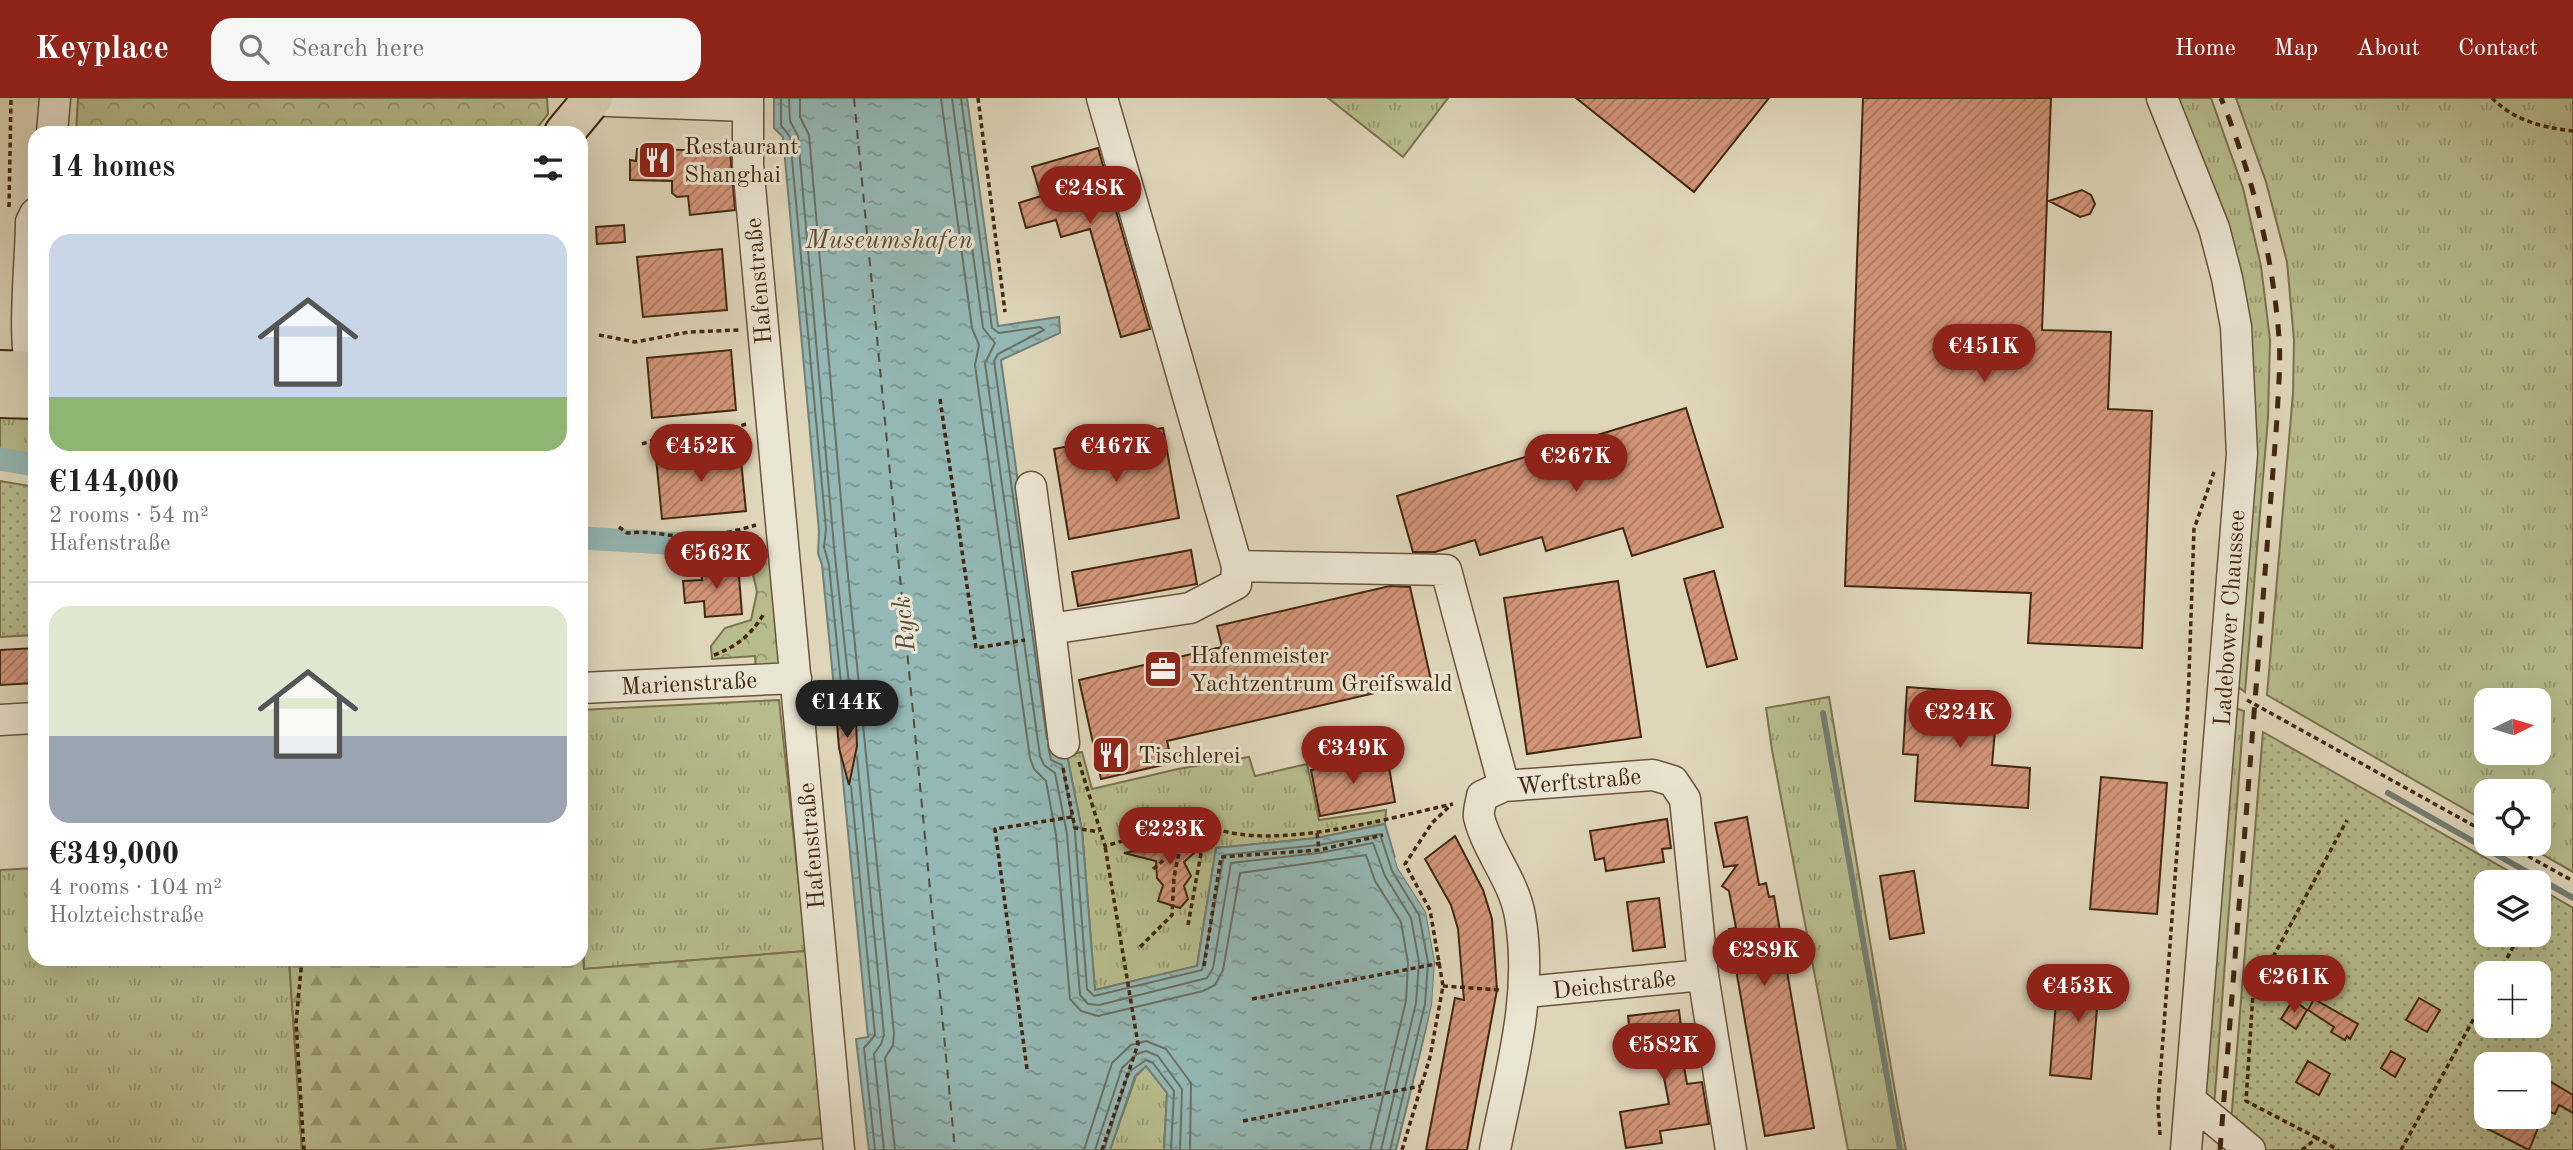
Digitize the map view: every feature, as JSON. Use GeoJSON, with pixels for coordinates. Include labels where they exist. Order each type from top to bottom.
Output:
{"type":"FeatureCollection","features":[{"type":"Feature","properties":{"kind":"main road"},"geometry":{"type":"LineString","coordinates":[[571,126],[600,99]]}},
{"type":"Feature","properties":{"kind":"main road"},"geometry":{"type":"LineString","coordinates":[[0,398],[27,379]]}},
{"type":"Feature","properties":{"kind":"street"},"geometry":{"type":"LineString","coordinates":[[53,126],[55,98]]}},
{"type":"Feature","properties":{"kind":"street"},"geometry":{"type":"LineString","coordinates":[[1039,634],[1190,608],[1236,584],[1237,566],[1102,98]]}},
{"type":"Feature","properties":{"kind":"street","name":"Ladebower Chaussee"},"geometry":{"type":"LineString","coordinates":[[2161,98],[2214,229],[2236,327],[2242,454],[2190,1100],[2173,1144]]}},
{"type":"Feature","properties":{"kind":"street"},"geometry":{"type":"LineString","coordinates":[[600,99],[748,102]]}},
{"type":"Feature","properties":{"kind":"street","name":"Hafenstraße"},"geometry":{"type":"LineString","coordinates":[[748,102],[748,165],[839,1150]]}},
{"type":"Feature","properties":{"kind":"street"},"geometry":{"type":"LineString","coordinates":[[27,379],[28,348]]}},
{"type":"Feature","properties":{"kind":"street"},"geometry":{"type":"LineString","coordinates":[[1031,486],[1039,634],[1063,749]]}},
{"type":"Feature","properties":{"kind":"street"},"geometry":{"type":"LineString","coordinates":[[1237,566],[1446,570],[1502,778]]}},
{"type":"Feature","properties":{"kind":"street","name":"Marienstraße"},"geometry":{"type":"LineString","coordinates":[[588,688],[796,678]]}},
{"type":"Feature","properties":{"kind":"street"},"geometry":{"type":"LineString","coordinates":[[0,720],[28,718]]}},
{"type":"Feature","properties":{"kind":"street"},"geometry":{"type":"LineString","coordinates":[[1474,753],[1490,760],[1502,778]]}},
{"type":"Feature","properties":{"kind":"street","name":"Werftstraße"},"geometry":{"type":"LineString","coordinates":[[1502,778],[1653,775],[1673,781],[1685,799]]}},
{"type":"Feature","properties":{"kind":"street"},"geometry":{"type":"LineString","coordinates":[[1495,1150],[1525,992],[1520,915],[1509,878],[1478,816],[1482,796],[1502,778]]}},
{"type":"Feature","properties":{"kind":"street","name":"Deichstraße"},"geometry":{"type":"LineString","coordinates":[[1685,799],[1703,975],[1728,1149]]}},
{"type":"Feature","properties":{"kind":"street","name":"Deichstraße"},"geometry":{"type":"LineString","coordinates":[[1525,992],[1703,975]]}},
{"type":"Feature","properties":{"kind":"street"},"geometry":{"type":"LineString","coordinates":[[2190,1100],[2250,1150]]}},
{"type":"Feature","properties":{"kind":"path"},"geometry":{"type":"LineString","coordinates":[[978,98],[1005,312]]}},
{"type":"Feature","properties":{"kind":"path"},"geometry":{"type":"LineString","coordinates":[[2492,98],[2503,109],[2537,127],[2573,131]]}},
{"type":"Feature","properties":{"kind":"path"},"geometry":{"type":"LineString","coordinates":[[599,335],[635,342],[689,332],[763,330]]}},
{"type":"Feature","properties":{"kind":"path"},"geometry":{"type":"LineString","coordinates":[[940,399],[976,648],[1039,634]]}},
{"type":"Feature","properties":{"kind":"path"},"geometry":{"type":"LineString","coordinates":[[642,444],[674,433],[728,430],[771,414]]}},
{"type":"Feature","properties":{"kind":"path"},"geometry":{"type":"LineString","coordinates":[[2173,1144],[2158,1105],[2188,704],[2194,529],[2216,468]]}},
{"type":"Feature","properties":{"kind":"path"},"geometry":{"type":"LineString","coordinates":[[619,527],[627,533],[653,531],[678,537],[732,532],[763,523],[781,522]]}},
{"type":"Feature","properties":{"kind":"path"},"geometry":{"type":"LineString","coordinates":[[685,683],[709,657],[737,645],[765,613]]}},
{"type":"Feature","properties":{"kind":"path"},"geometry":{"type":"LineString","coordinates":[[2247,700],[2474,826]]}},
{"type":"Feature","properties":{"kind":"path"},"geometry":{"type":"LineString","coordinates":[[1099,832],[1075,828],[1063,749],[1077,754],[1105,846],[1138,1044],[1102,1150]]}},
{"type":"Feature","properties":{"kind":"path"},"geometry":{"type":"LineString","coordinates":[[1105,846],[1197,820],[1206,826],[1244,836],[1317,833],[1453,804]]}},
{"type":"Feature","properties":{"kind":"path"},"geometry":{"type":"LineString","coordinates":[[1027,1069],[995,829],[1072,817]]}},
{"type":"Feature","properties":{"kind":"path"},"geometry":{"type":"LineString","coordinates":[[2338,1150],[2246,1101],[2253,994],[2347,820]]}},
{"type":"Feature","properties":{"kind":"path"},"geometry":{"type":"LineString","coordinates":[[1140,947],[1172,915],[1185,823]]}},
{"type":"Feature","properties":{"kind":"path"},"geometry":{"type":"LineString","coordinates":[[1402,1150],[1421,1086],[1443,986],[1430,910],[1405,864],[1432,823]]}},
{"type":"Feature","properties":{"kind":"path"},"geometry":{"type":"LineString","coordinates":[[1188,925],[1206,826]]}},
{"type":"Feature","properties":{"kind":"path"},"geometry":{"type":"LineString","coordinates":[[1317,833],[1319,850]]}},
{"type":"Feature","properties":{"kind":"path"},"geometry":{"type":"LineString","coordinates":[[1204,966],[1221,857],[1319,850],[1383,835]]}},
{"type":"Feature","properties":{"kind":"path"},"geometry":{"type":"LineString","coordinates":[[1153,869],[1180,847]]}},
{"type":"Feature","properties":{"kind":"path"},"geometry":{"type":"LineString","coordinates":[[2528,856],[2573,881]]}},
{"type":"Feature","properties":{"kind":"path"},"geometry":{"type":"LineString","coordinates":[[1252,999],[1441,964]]}},
{"type":"Feature","properties":{"kind":"path"},"geometry":{"type":"LineString","coordinates":[[301,966],[296,1023],[304,1150]]}},
{"type":"Feature","properties":{"kind":"path"},"geometry":{"type":"LineString","coordinates":[[1443,986],[1525,992]]}},
{"type":"Feature","properties":{"kind":"path"},"geometry":{"type":"LineString","coordinates":[[2401,1150],[2474,1018]]}},
{"type":"Feature","properties":{"kind":"path"},"geometry":{"type":"LineString","coordinates":[[1243,1121],[1421,1086]]}},
{"type":"Feature","properties":{"kind":"path"},"geometry":{"type":"LineString","coordinates":[[2302,1150],[2317,1138]]}},
{"type":"Feature","properties":{"kind":"green space"},"geometry":{"type":"Polygon","coordinates":[[[78,98],[547,98],[548,114],[539,126],[76,126],[78,98]]]}},
{"type":"Feature","properties":{"kind":"green space"},"geometry":{"type":"Polygon","coordinates":[[[1328,98],[1448,98],[1403,157],[1328,98]]]}},
{"type":"Feature","properties":{"kind":"green space"},"geometry":{"type":"Polygon","coordinates":[[[2172,98],[2211,98],[2243,188],[2261,266],[2270,340],[2268,418],[2245,692],[2237,686],[2251,455],[2172,98]]]}},
{"type":"Feature","properties":{"kind":"green space"},"geometry":{"type":"Polygon","coordinates":[[[2236,98],[2573,98],[2573,872],[2545,856],[2551,856],[2551,779],[2474,779],[2474,814],[2267,695],[2293,393],[2294,340],[2287,262],[2266,182],[2236,98]]]}},
{"type":"Feature","properties":{"kind":"green space"},"geometry":{"type":"Polygon","coordinates":[[[0,408],[28,408],[28,455],[0,451],[0,408]]]}},
{"type":"Feature","properties":{"kind":"green space"},"geometry":{"type":"Polygon","coordinates":[[[0,481],[28,486],[28,635],[0,637],[0,481]]]}},
{"type":"Feature","properties":{"kind":"green space"},"geometry":{"type":"Polygon","coordinates":[[[777,556],[782,666],[756,671],[755,656],[712,659],[711,646],[725,628],[751,620],[757,592],[749,557],[777,556]]]}},
{"type":"Feature","properties":{"kind":"green space"},"geometry":{"type":"Polygon","coordinates":[[[1829,697],[1906,1150],[1848,1150],[1772,750],[1766,708],[1829,697]]]}},
{"type":"Feature","properties":{"kind":"green space"},"geometry":{"type":"Polygon","coordinates":[[[779,700],[806,951],[584,969],[584,966],[588,966],[588,710],[779,700]]]}},
{"type":"Feature","properties":{"kind":"green space"},"geometry":{"type":"Polygon","coordinates":[[[2232,707],[2244,711],[2214,1107],[2207,1101],[2201,1082],[2232,707]]]}},
{"type":"Feature","properties":{"kind":"green space"},"geometry":{"type":"Polygon","coordinates":[[[2263,732],[2474,851],[2474,856],[2482,856],[2507,870],[2474,870],[2474,947],[2551,947],[2551,895],[2573,908],[2573,1150],[2259,1150],[2231,1122],[2263,732]]]}},
{"type":"Feature","properties":{"kind":"green space"},"geometry":{"type":"Polygon","coordinates":[[[1082,752],[1092,789],[1178,769],[1249,757],[1255,776],[1307,764],[1319,820],[1386,810],[1385,824],[1317,838],[1216,848],[1197,966],[1095,990],[1082,831],[1067,755],[1082,752]]]}},
{"type":"Feature","properties":{"kind":"green space"},"geometry":{"type":"Polygon","coordinates":[[[28,868],[28,966],[289,966],[302,1150],[0,1150],[0,870],[28,868]]]}},
{"type":"Feature","properties":{"kind":"green space"},"geometry":{"type":"Polygon","coordinates":[[[806,951],[824,1138],[701,1150],[302,1150],[289,966],[584,966],[584,969],[806,951]]]}},
{"type":"Feature","properties":{"kind":"green space"},"geometry":{"type":"Polygon","coordinates":[[[1146,1066],[1167,1093],[1164,1150],[1110,1150],[1136,1076],[1146,1066]]]}},
{"type":"Feature","properties":{"kind":"water"},"geometry":{"type":"Polygon","coordinates":[[[774,98],[967,98],[998,326],[1059,317],[1060,333],[1001,360],[1056,756],[1067,755],[1082,831],[1095,990],[1197,966],[1216,848],[1317,838],[1385,824],[1398,868],[1426,912],[1435,962],[1432,1005],[1396,1150],[1164,1150],[1167,1093],[1146,1066],[1135,1076],[1110,1150],[869,1150],[856,1039],[868,1037],[822,565],[818,553],[819,531],[783,137],[774,128],[774,98]]]}},
{"type":"Feature","properties":{"kind":"pier"},"geometry":{"type":"Polygon","coordinates":[[[1398,856],[1429,911],[1438,961],[1435,1006],[1400,1150],[1432,1005],[1435,962],[1426,912],[1398,868],[1395,858],[1398,856]]]}},
{"type":"Feature","properties":{"kind":"building"},"geometry":{"type":"Polygon","coordinates":[[[1576,98],[1769,98],[1694,192],[1576,98]]]}},
{"type":"Feature","properties":{"kind":"building"},"geometry":{"type":"Polygon","coordinates":[[[1863,98],[2051,98],[2042,330],[2111,332],[2108,409],[2152,411],[2142,648],[2028,643],[2031,593],[1845,586],[1863,98]]]}},
{"type":"Feature","properties":{"kind":"building"},"geometry":{"type":"Polygon","coordinates":[[[1098,148],[1150,329],[1121,337],[1090,229],[1061,237],[1056,220],[1026,228],[1019,203],[1041,196],[1032,167],[1098,148]]]}},
{"type":"Feature","properties":{"kind":"building"},"geometry":{"type":"Polygon","coordinates":[[[637,149],[730,151],[735,210],[690,215],[688,196],[677,197],[672,193],[672,181],[630,180],[630,160],[636,161],[637,149]]]}},
{"type":"Feature","properties":{"kind":"building"},"geometry":{"type":"Polygon","coordinates":[[[2082,190],[2091,195],[2095,204],[2090,214],[2080,217],[2049,201],[2082,190]]]}},
{"type":"Feature","properties":{"kind":"building"},"geometry":{"type":"Polygon","coordinates":[[[624,225],[625,242],[597,244],[596,227],[624,225]]]}},
{"type":"Feature","properties":{"kind":"building"},"geometry":{"type":"Polygon","coordinates":[[[722,249],[727,310],[643,317],[637,257],[722,249]]]}},
{"type":"Feature","properties":{"kind":"building"},"geometry":{"type":"Polygon","coordinates":[[[731,350],[736,410],[652,418],[647,358],[731,350]]]}},
{"type":"Feature","properties":{"kind":"building"},"geometry":{"type":"Polygon","coordinates":[[[1686,408],[1723,527],[1632,556],[1623,528],[1546,551],[1542,537],[1480,555],[1475,540],[1435,552],[1413,552],[1397,496],[1686,408]]]}},
{"type":"Feature","properties":{"kind":"building"},"geometry":{"type":"Polygon","coordinates":[[[1163,428],[1179,518],[1069,539],[1054,449],[1163,428]]]}},
{"type":"Feature","properties":{"kind":"building"},"geometry":{"type":"Polygon","coordinates":[[[740,450],[746,511],[662,519],[656,458],[740,450]]]}},
{"type":"Feature","properties":{"kind":"building"},"geometry":{"type":"Polygon","coordinates":[[[1191,550],[1197,584],[1078,606],[1072,572],[1191,550]]]}},
{"type":"Feature","properties":{"kind":"building"},"geometry":{"type":"Polygon","coordinates":[[[738,564],[742,614],[705,617],[704,601],[685,603],[683,581],[702,580],[701,567],[738,564]]]}},
{"type":"Feature","properties":{"kind":"building"},"geometry":{"type":"Polygon","coordinates":[[[1714,571],[1737,659],[1707,667],[1684,579],[1714,571]]]}},
{"type":"Feature","properties":{"kind":"building"},"geometry":{"type":"Polygon","coordinates":[[[1618,581],[1641,737],[1527,754],[1504,598],[1618,581]]]}},
{"type":"Feature","properties":{"kind":"building"},"geometry":{"type":"Polygon","coordinates":[[[1390,586],[1410,587],[1431,680],[1167,741],[1172,763],[1101,779],[1079,680],[1222,647],[1217,626],[1390,586]]]}},
{"type":"Feature","properties":{"kind":"building"},"geometry":{"type":"Polygon","coordinates":[[[28,648],[28,683],[0,685],[0,650],[28,648]]]}},
{"type":"Feature","properties":{"kind":"building"},"geometry":{"type":"Polygon","coordinates":[[[1907,687],[1998,694],[1992,765],[2030,768],[2028,808],[1915,801],[1918,755],[1903,754],[1907,687]]]}},
{"type":"Feature","properties":{"kind":"building"},"geometry":{"type":"Polygon","coordinates":[[[845,703],[856,722],[857,746],[849,785],[839,748],[837,723],[845,703]]]}},
{"type":"Feature","properties":{"kind":"building"},"geometry":{"type":"Polygon","coordinates":[[[1387,756],[1395,802],[1320,816],[1311,770],[1387,756]]]}},
{"type":"Feature","properties":{"kind":"building"},"geometry":{"type":"Polygon","coordinates":[[[2101,777],[2167,783],[2157,914],[2090,909],[2101,777]]]}},
{"type":"Feature","properties":{"kind":"building"},"geometry":{"type":"Polygon","coordinates":[[[1747,817],[1759,885],[1766,883],[1769,897],[1774,896],[1814,1128],[1765,1136],[1729,929],[1736,928],[1729,891],[1722,886],[1737,865],[1724,867],[1715,823],[1747,817]]]}},
{"type":"Feature","properties":{"kind":"building"},"geometry":{"type":"Polygon","coordinates":[[[1667,819],[1671,848],[1662,849],[1664,862],[1606,871],[1604,858],[1595,860],[1590,831],[1667,819]]]}},
{"type":"Feature","properties":{"kind":"building"},"geometry":{"type":"Polygon","coordinates":[[[1163,830],[1177,837],[1182,831],[1194,853],[1184,862],[1191,876],[1184,886],[1188,899],[1180,908],[1158,901],[1163,885],[1157,878],[1156,861],[1124,853],[1156,847],[1163,830]]]}},
{"type":"Feature","properties":{"kind":"building"},"geometry":{"type":"Polygon","coordinates":[[[1455,836],[1483,890],[1492,919],[1497,990],[1467,1150],[1426,1150],[1455,998],[1464,1000],[1458,929],[1451,905],[1425,859],[1455,836]]]}},
{"type":"Feature","properties":{"kind":"building"},"geometry":{"type":"Polygon","coordinates":[[[1914,871],[1924,933],[1890,939],[1880,876],[1914,871]]]}},
{"type":"Feature","properties":{"kind":"building"},"geometry":{"type":"Polygon","coordinates":[[[1659,898],[1665,947],[1633,951],[1627,902],[1659,898]]]}},
{"type":"Feature","properties":{"kind":"building"},"geometry":{"type":"Polygon","coordinates":[[[2058,977],[2127,983],[2125,1000],[2098,997],[2091,1079],[2050,1075],[2058,977]]]}},
{"type":"Feature","properties":{"kind":"building"},"geometry":{"type":"Polygon","coordinates":[[[2419,998],[2440,1010],[2427,1032],[2406,1020],[2419,998]]]}},
{"type":"Feature","properties":{"kind":"building"},"geometry":{"type":"Polygon","coordinates":[[[2314,999],[2358,1024],[2350,1039],[2347,1036],[2345,1040],[2331,1032],[2334,1027],[2308,1010],[2314,999]]]}},
{"type":"Feature","properties":{"kind":"building"},"geometry":{"type":"Polygon","coordinates":[[[2293,1000],[2307,1010],[2296,1029],[2281,1019],[2293,1000]]]}},
{"type":"Feature","properties":{"kind":"building"},"geometry":{"type":"Polygon","coordinates":[[[1679,1010],[1683,1043],[1680,1044],[1687,1084],[1702,1082],[1709,1124],[1660,1131],[1662,1143],[1626,1148],[1620,1112],[1669,1104],[1658,1046],[1632,1050],[1628,1016],[1679,1010]]]}},
{"type":"Feature","properties":{"kind":"building"},"geometry":{"type":"Polygon","coordinates":[[[2391,1051],[2405,1059],[2395,1077],[2381,1068],[2391,1051]]]}},
{"type":"Feature","properties":{"kind":"building"},"geometry":{"type":"Polygon","coordinates":[[[2308,1061],[2330,1074],[2319,1095],[2296,1082],[2308,1061]]]}},
{"type":"Feature","properties":{"kind":"building"},"geometry":{"type":"Polygon","coordinates":[[[2551,1082],[2573,1095],[2573,1113],[2559,1105],[2555,1114],[2551,1112],[2551,1082]]]}},
{"type":"Feature","properties":{"kind":"building"},"geometry":{"type":"Polygon","coordinates":[[[2488,1129],[2538,1129],[2529,1150],[2488,1129]]]}},
{"type":"Feature","properties":{"kind":"waterway"},"geometry":{"type":"LineString","coordinates":[[0,459],[28,464]]}},
{"type":"Feature","properties":{"kind":"waterway"},"geometry":{"type":"LineString","coordinates":[[588,538],[752,548]]}},
{"type":"Feature","properties":{"kind":"waterway"},"geometry":{"type":"LineString","coordinates":[[1823,713],[1900,1150]]}},
{"type":"Feature","properties":{"kind":"waterway"},"geometry":{"type":"LineString","coordinates":[[2388,793],[2573,898]]}},
{"type":"Feature","properties":{"kind":"ferry route"},"geometry":{"type":"LineString","coordinates":[[854,98],[955,1150]]}},
{"type":"Feature","properties":{"kind":"railway"},"geometry":{"type":"LineString","coordinates":[[2220,1150],[2280,358],[2276,307],[2266,246],[2242,156],[2221,98]]}},
{"type":"Feature","properties":{"kind":"place","name":"Restaurant Shanghai"},"geometry":{"type":"Point","coordinates":[657,160]}},
{"type":"Feature","properties":{"kind":"place","name":"Hafenmeister Yachtzentrum Greifswald"},"geometry":{"type":"Point","coordinates":[1163,669]}},
{"type":"Feature","properties":{"kind":"place","name":"Tischlerei"},"geometry":{"type":"Point","coordinates":[1111,755]}},
{"type":"Feature","properties":{"kind":"water label","name":"Museumshafen"},"geometry":{"type":"Point","coordinates":[889,239]}},
{"type":"Feature","properties":{"kind":"water label","name":"Ryck"},"geometry":{"type":"Point","coordinates":[903,624]}}]}
